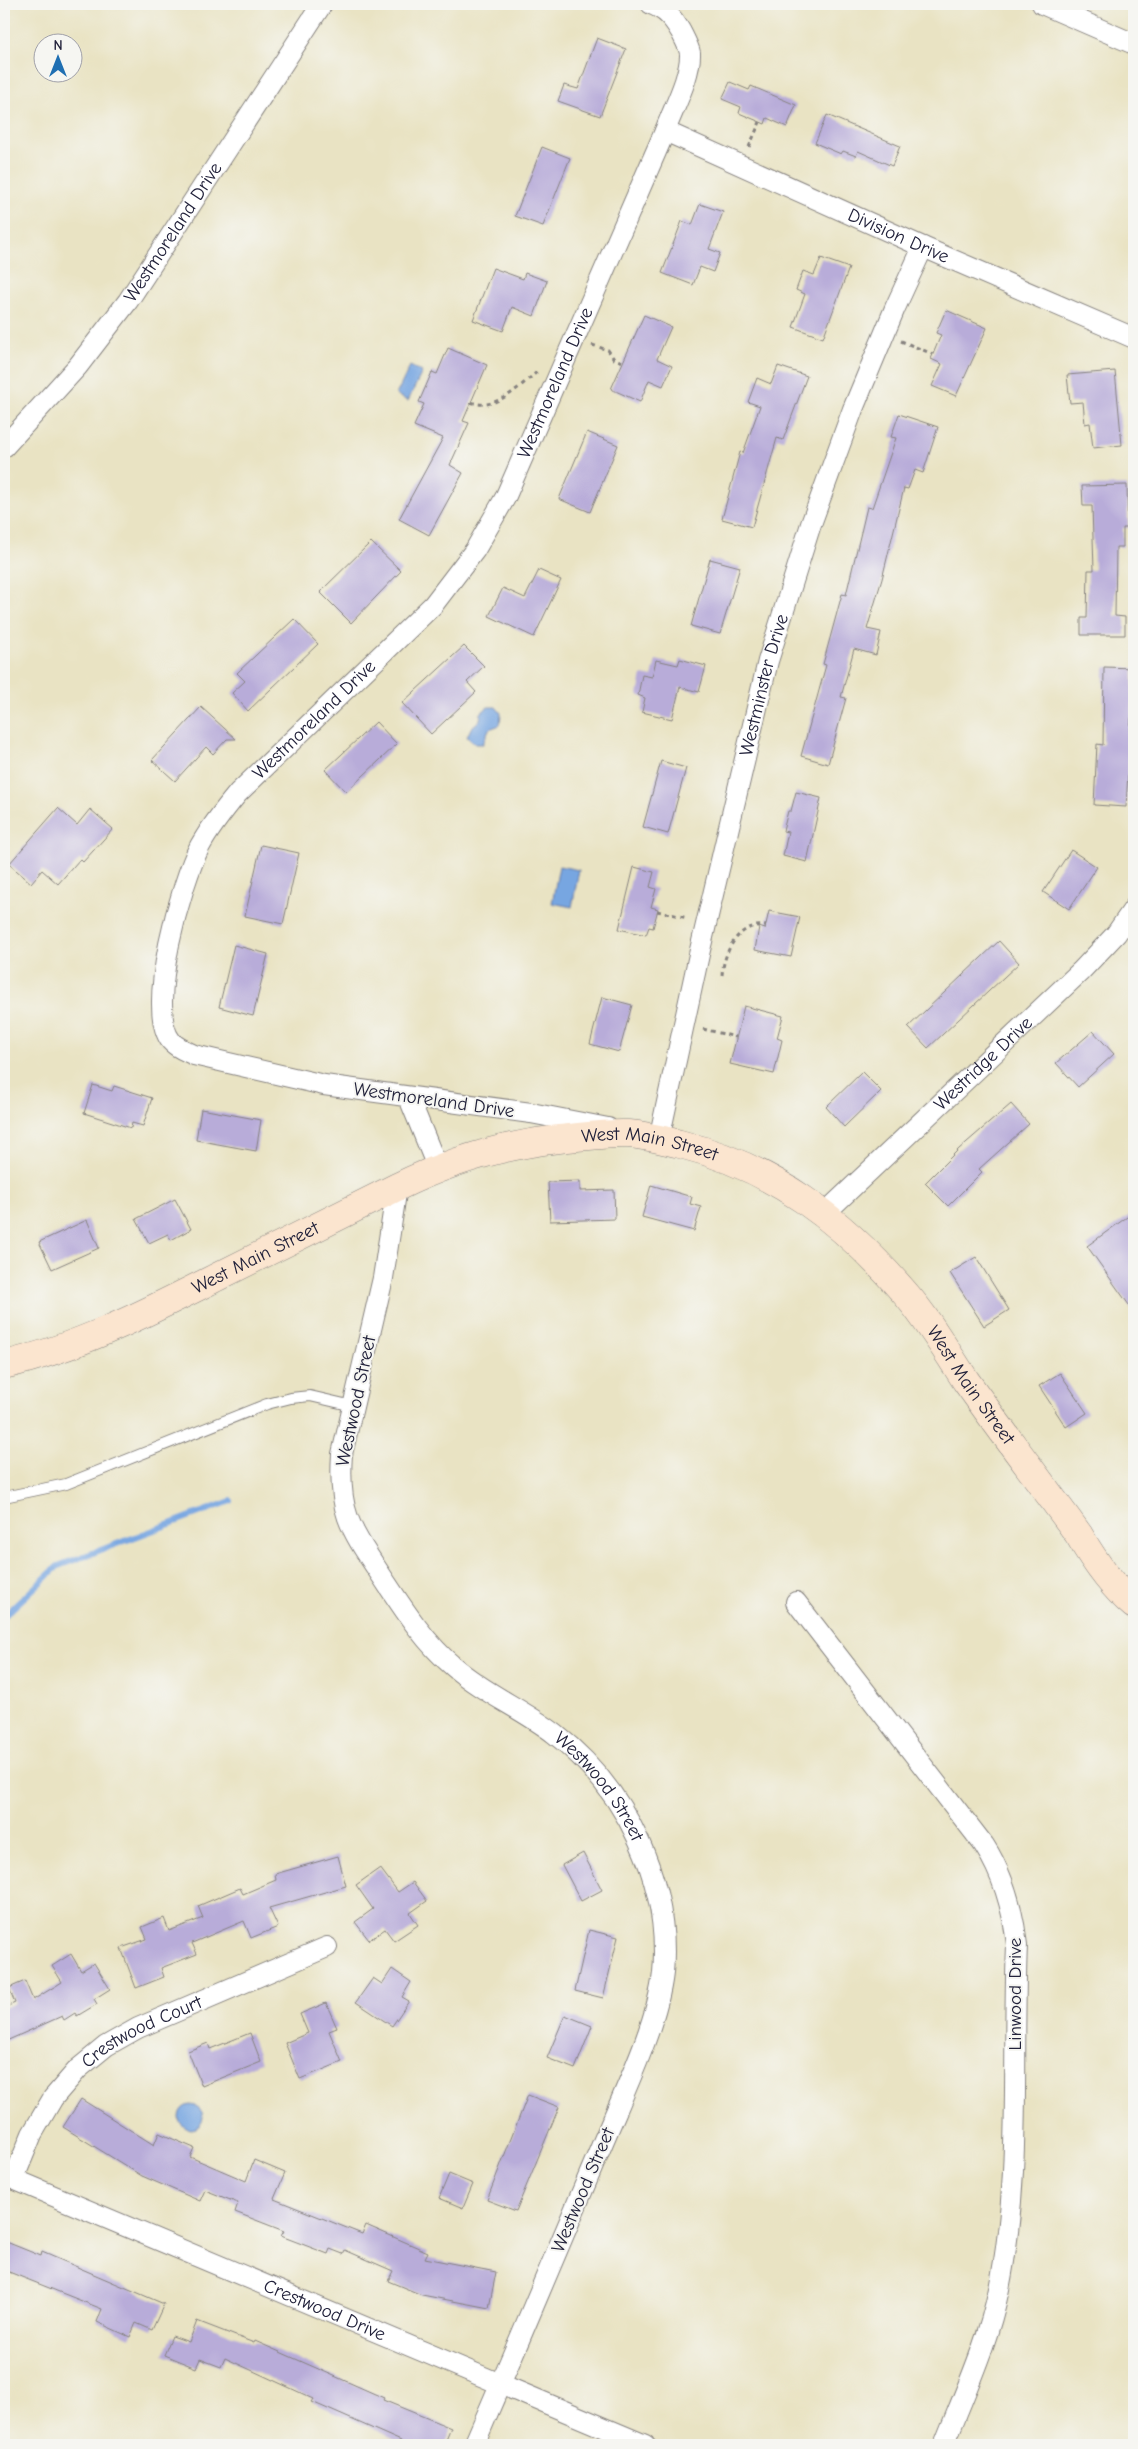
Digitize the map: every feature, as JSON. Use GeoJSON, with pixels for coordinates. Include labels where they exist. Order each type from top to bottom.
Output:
{"type":"FeatureCollection","features":[{"type":"Feature","properties":{"kind":"main road","name":"West Main Street"},"geometry":{"type":"LineString","coordinates":[[4,1365],[90,1339],[397,1187],[438,1169],[494,1151],[537,1142],[629,1134],[659,1139],[711,1152],[749,1167],[784,1186],[824,1214],[864,1248],[905,1293],[1079,1535],[1110,1582],[1134,1605]]}},
{"type":"Feature","properties":{"kind":"street","name":"Westmoreland Drive"},"geometry":{"type":"LineString","coordinates":[[4,447],[78,366],[128,301],[322,4]]}},
{"type":"Feature","properties":{"kind":"street","name":"Westmoreland Drive"},"geometry":{"type":"LineString","coordinates":[[629,1134],[531,1113],[324,1085],[228,1064],[181,1049],[171,1041],[164,1026],[163,1004],[166,963],[175,918],[186,878],[200,846],[216,820],[234,798],[433,605],[461,572],[485,536],[505,498],[665,131],[688,70],[690,52],[674,20],[664,10],[651,4]]}},
{"type":"Feature","properties":{"kind":"street"},"geometry":{"type":"LineString","coordinates":[[1042,4],[1134,44]]}},
{"type":"Feature","properties":{"kind":"street","name":"Division Drive"},"geometry":{"type":"LineString","coordinates":[[665,131],[923,248],[1134,338]]}},
{"type":"Feature","properties":{"kind":"street","name":"Westminster Drive"},"geometry":{"type":"LineString","coordinates":[[659,1139],[768,661],[811,524],[854,409],[884,335],[923,248]]}},
{"type":"Feature","properties":{"kind":"street","name":"Westridge Drive"},"geometry":{"type":"LineString","coordinates":[[824,1214],[1081,971],[1116,934],[1134,908]]}},
{"type":"Feature","properties":{"kind":"street"},"geometry":{"type":"LineString","coordinates":[[409,1098],[438,1169]]}},
{"type":"Feature","properties":{"kind":"street","name":"Westwood Street"},"geometry":{"type":"LineString","coordinates":[[397,1187],[383,1278],[342,1454],[340,1480],[352,1532],[411,1620],[452,1666],[483,1690],[555,1734],[585,1761],[611,1792],[629,1820],[647,1861],[658,1897],[663,1935],[662,1973],[656,2007],[625,2088],[474,2445]]}},
{"type":"Feature","properties":{"kind":"street","name":"Linwood Drive"},"geometry":{"type":"LineString","coordinates":[[796,1602],[984,1845],[1005,1886],[1014,1918],[1017,1945],[1015,2123],[1008,2234],[999,2290],[982,2350],[944,2445]]}},
{"type":"Feature","properties":{"kind":"street","name":"Crestwood Court"},"geometry":{"type":"LineString","coordinates":[[9,2177],[53,2098],[78,2069],[106,2046],[138,2028],[276,1971],[327,1947]]}},
{"type":"Feature","properties":{"kind":"street","name":"Crestwood Drive"},"geometry":{"type":"LineString","coordinates":[[9,2177],[645,2445]]}},
{"type":"Feature","properties":{"kind":"lane"},"geometry":{"type":"LineString","coordinates":[[4,1497],[66,1484],[267,1404],[291,1398],[310,1396],[353,1406]]}},
{"type":"Feature","properties":{"kind":"path"},"geometry":{"type":"LineString","coordinates":[[741,165],[760,122]]}},
{"type":"Feature","properties":{"kind":"path"},"geometry":{"type":"LineString","coordinates":[[576,334],[588,343],[608,350],[614,359],[623,362]]}},
{"type":"Feature","properties":{"kind":"path"},"geometry":{"type":"LineString","coordinates":[[884,335],[933,354]]}},
{"type":"Feature","properties":{"kind":"path"},"geometry":{"type":"LineString","coordinates":[[471,402],[478,406],[494,401],[513,392],[539,371]]}},
{"type":"Feature","properties":{"kind":"path"},"geometry":{"type":"LineString","coordinates":[[657,911],[707,922]]}},
{"type":"Feature","properties":{"kind":"path"},"geometry":{"type":"LineString","coordinates":[[722,976],[725,958],[735,938],[747,928],[766,926]]}},
{"type":"Feature","properties":{"kind":"path"},"geometry":{"type":"LineString","coordinates":[[684,1025],[736,1037]]}},
{"type":"Feature","properties":{"kind":"water"},"geometry":{"type":"Polygon","coordinates":[[[410,366],[422,372],[408,401],[396,395],[410,366]]]}},
{"type":"Feature","properties":{"kind":"water"},"geometry":{"type":"Polygon","coordinates":[[[488,707],[496,707],[501,713],[500,725],[489,729],[483,744],[475,744],[467,737],[471,728],[480,720],[481,713],[488,707]]]}},
{"type":"Feature","properties":{"kind":"water"},"geometry":{"type":"Polygon","coordinates":[[[559,866],[579,870],[572,907],[552,903],[559,866]]]}},
{"type":"Feature","properties":{"kind":"water"},"geometry":{"type":"Polygon","coordinates":[[[191,2105],[199,2109],[203,2117],[199,2125],[191,2129],[183,2125],[179,2117],[183,2109],[191,2105]]]}},
{"type":"Feature","properties":{"kind":"building"},"geometry":{"type":"Polygon","coordinates":[[[597,38],[626,49],[600,116],[558,101],[564,85],[578,89],[597,38]]]}},
{"type":"Feature","properties":{"kind":"building"},"geometry":{"type":"Polygon","coordinates":[[[730,82],[749,90],[751,86],[796,105],[787,127],[767,118],[765,124],[739,113],[741,107],[722,99],[730,82]]]}},
{"type":"Feature","properties":{"kind":"building"},"geometry":{"type":"Polygon","coordinates":[[[827,115],[900,146],[892,166],[858,151],[856,156],[843,151],[841,154],[815,143],[827,115]]]}},
{"type":"Feature","properties":{"kind":"building"},"geometry":{"type":"Polygon","coordinates":[[[542,147],[570,158],[543,226],[515,216],[542,147]]]}},
{"type":"Feature","properties":{"kind":"building"},"geometry":{"type":"Polygon","coordinates":[[[700,204],[723,212],[709,249],[720,253],[713,272],[700,267],[693,285],[662,273],[682,221],[692,225],[700,204]]]}},
{"type":"Feature","properties":{"kind":"building"},"geometry":{"type":"Polygon","coordinates":[[[821,258],[849,268],[823,338],[793,327],[805,294],[796,290],[803,271],[814,275],[821,258]]]}},
{"type":"Feature","properties":{"kind":"building"},"geometry":{"type":"Polygon","coordinates":[[[493,268],[523,279],[525,273],[547,281],[534,316],[512,307],[503,331],[473,320],[493,268]]]}},
{"type":"Feature","properties":{"kind":"building"},"geometry":{"type":"Polygon","coordinates":[[[946,310],[987,328],[956,396],[932,386],[942,364],[931,359],[941,335],[936,333],[946,310]]]}},
{"type":"Feature","properties":{"kind":"building"},"geometry":{"type":"Polygon","coordinates":[[[644,315],[671,327],[657,359],[672,366],[663,386],[649,380],[640,402],[611,389],[644,315]]]}},
{"type":"Feature","properties":{"kind":"building"},"geometry":{"type":"Polygon","coordinates":[[[448,348],[487,365],[463,421],[469,423],[450,465],[463,473],[429,535],[399,519],[443,438],[414,426],[424,404],[419,402],[432,372],[437,374],[448,348]]]}},
{"type":"Feature","properties":{"kind":"building"},"geometry":{"type":"Polygon","coordinates":[[[778,366],[807,376],[783,440],[777,438],[752,527],[722,519],[740,452],[743,453],[760,406],[748,402],[757,378],[771,384],[778,366]]]}},
{"type":"Feature","properties":{"kind":"building"},"geometry":{"type":"Polygon","coordinates":[[[1115,371],[1122,445],[1093,448],[1090,423],[1085,424],[1083,402],[1070,403],[1067,375],[1115,371]]]}},
{"type":"Feature","properties":{"kind":"building"},"geometry":{"type":"Polygon","coordinates":[[[899,414],[938,427],[923,473],[915,470],[908,489],[904,488],[882,579],[867,629],[881,632],[876,655],[854,649],[841,697],[846,698],[828,764],[801,756],[826,665],[823,664],[842,594],[846,595],[867,507],[872,508],[896,438],[891,437],[899,414]]]}},
{"type":"Feature","properties":{"kind":"building"},"geometry":{"type":"Polygon","coordinates":[[[587,432],[618,445],[590,512],[559,499],[587,432]]]}},
{"type":"Feature","properties":{"kind":"building"},"geometry":{"type":"Polygon","coordinates":[[[1127,485],[1128,528],[1123,528],[1123,547],[1116,547],[1115,616],[1125,617],[1125,635],[1081,635],[1081,618],[1087,618],[1088,570],[1094,570],[1092,506],[1083,506],[1082,486],[1127,485]]]}},
{"type":"Feature","properties":{"kind":"building"},"geometry":{"type":"Polygon","coordinates":[[[371,542],[401,571],[351,623],[320,592],[371,542]]]}},
{"type":"Feature","properties":{"kind":"building"},"geometry":{"type":"Polygon","coordinates":[[[710,559],[740,567],[720,634],[691,626],[710,559]]]}},
{"type":"Feature","properties":{"kind":"building"},"geometry":{"type":"Polygon","coordinates":[[[539,570],[561,580],[534,637],[489,616],[503,588],[525,598],[539,570]]]}},
{"type":"Feature","properties":{"kind":"building"},"geometry":{"type":"Polygon","coordinates":[[[294,619],[318,644],[248,711],[232,693],[245,681],[237,673],[294,619]]]}},
{"type":"Feature","properties":{"kind":"building"},"geometry":{"type":"Polygon","coordinates":[[[464,646],[484,666],[467,682],[476,692],[431,734],[402,703],[464,646]]]}},
{"type":"Feature","properties":{"kind":"building"},"geometry":{"type":"Polygon","coordinates":[[[680,659],[706,666],[699,692],[680,687],[672,719],[642,712],[645,698],[638,695],[642,675],[652,677],[656,660],[678,665],[680,659]]]}},
{"type":"Feature","properties":{"kind":"building"},"geometry":{"type":"Polygon","coordinates":[[[1104,667],[1133,668],[1132,718],[1126,807],[1094,805],[1097,744],[1103,745],[1104,667]]]}},
{"type":"Feature","properties":{"kind":"building"},"geometry":{"type":"Polygon","coordinates":[[[201,707],[236,739],[227,739],[213,754],[206,747],[175,781],[152,760],[201,707]]]}},
{"type":"Feature","properties":{"kind":"building"},"geometry":{"type":"Polygon","coordinates":[[[376,722],[397,744],[346,792],[325,770],[376,722]]]}},
{"type":"Feature","properties":{"kind":"building"},"geometry":{"type":"Polygon","coordinates":[[[661,761],[686,768],[668,834],[643,827],[661,761]]]}},
{"type":"Feature","properties":{"kind":"building"},"geometry":{"type":"Polygon","coordinates":[[[796,792],[821,798],[807,862],[783,856],[788,832],[783,831],[788,811],[791,811],[796,792]]]}},
{"type":"Feature","properties":{"kind":"building"},"geometry":{"type":"Polygon","coordinates":[[[58,808],[77,825],[90,809],[113,829],[83,862],[80,859],[58,884],[42,870],[31,883],[9,864],[58,808]]]}},
{"type":"Feature","properties":{"kind":"building"},"geometry":{"type":"Polygon","coordinates":[[[261,845],[299,853],[283,924],[245,916],[261,845]]]}},
{"type":"Feature","properties":{"kind":"building"},"geometry":{"type":"Polygon","coordinates":[[[1071,850],[1097,867],[1069,909],[1043,892],[1071,850]]]}},
{"type":"Feature","properties":{"kind":"building"},"geometry":{"type":"Polygon","coordinates":[[[634,867],[654,872],[650,887],[656,889],[651,907],[658,909],[653,928],[649,927],[646,935],[619,929],[634,867]]]}},
{"type":"Feature","properties":{"kind":"building"},"geometry":{"type":"Polygon","coordinates":[[[769,911],[800,917],[791,957],[755,950],[759,927],[765,929],[769,911]]]}},
{"type":"Feature","properties":{"kind":"building"},"geometry":{"type":"Polygon","coordinates":[[[999,941],[1019,963],[928,1048],[908,1027],[999,941]]]}},
{"type":"Feature","properties":{"kind":"building"},"geometry":{"type":"Polygon","coordinates":[[[234,945],[268,954],[253,1016],[219,1007],[234,945]]]}},
{"type":"Feature","properties":{"kind":"building"},"geometry":{"type":"Polygon","coordinates":[[[602,997],[632,1005],[619,1052],[590,1044],[602,997]]]}},
{"type":"Feature","properties":{"kind":"building"},"geometry":{"type":"Polygon","coordinates":[[[744,1006],[783,1016],[777,1038],[782,1040],[774,1074],[730,1064],[744,1006]]]}},
{"type":"Feature","properties":{"kind":"building"},"geometry":{"type":"Polygon","coordinates":[[[1093,1031],[1114,1054],[1078,1087],[1056,1063],[1093,1031]]]}},
{"type":"Feature","properties":{"kind":"building"},"geometry":{"type":"Polygon","coordinates":[[[862,1072],[881,1091],[844,1127],[826,1107],[862,1072]]]}},
{"type":"Feature","properties":{"kind":"building"},"geometry":{"type":"Polygon","coordinates":[[[93,1085],[112,1091],[114,1086],[152,1098],[143,1126],[132,1123],[131,1128],[84,1113],[93,1085]]]}},
{"type":"Feature","properties":{"kind":"building"},"geometry":{"type":"Polygon","coordinates":[[[1011,1104],[1029,1124],[979,1169],[982,1172],[948,1206],[925,1183],[959,1149],[1011,1104]]]}},
{"type":"Feature","properties":{"kind":"building"},"geometry":{"type":"Polygon","coordinates":[[[201,1109],[261,1120],[256,1151],[196,1140],[201,1109]]]}},
{"type":"Feature","properties":{"kind":"building"},"geometry":{"type":"Polygon","coordinates":[[[580,1181],[580,1191],[614,1190],[615,1219],[550,1221],[548,1182],[580,1181]]]}},
{"type":"Feature","properties":{"kind":"building"},"geometry":{"type":"Polygon","coordinates":[[[651,1185],[692,1197],[690,1204],[701,1207],[694,1231],[642,1217],[651,1185]]]}},
{"type":"Feature","properties":{"kind":"building"},"geometry":{"type":"Polygon","coordinates":[[[175,1199],[191,1229],[171,1240],[168,1234],[149,1243],[136,1219],[175,1199]]]}},
{"type":"Feature","properties":{"kind":"building"},"geometry":{"type":"Polygon","coordinates":[[[1134,1212],[1134,1312],[1087,1246],[1134,1212]]]}},
{"type":"Feature","properties":{"kind":"building"},"geometry":{"type":"Polygon","coordinates":[[[87,1220],[99,1248],[52,1269],[39,1242],[87,1220]]]}},
{"type":"Feature","properties":{"kind":"building"},"geometry":{"type":"Polygon","coordinates":[[[976,1257],[1009,1310],[984,1326],[950,1273],[976,1257]]]}},
{"type":"Feature","properties":{"kind":"building"},"geometry":{"type":"Polygon","coordinates":[[[1060,1373],[1087,1413],[1066,1427],[1039,1386],[1060,1373]]]}},
{"type":"Feature","properties":{"kind":"building"},"geometry":{"type":"Polygon","coordinates":[[[583,1853],[602,1890],[581,1901],[562,1865],[583,1853]]]}},
{"type":"Feature","properties":{"kind":"building"},"geometry":{"type":"Polygon","coordinates":[[[338,1856],[346,1886],[269,1908],[278,1927],[251,1938],[244,1921],[192,1943],[197,1954],[161,1968],[164,1977],[136,1988],[121,1948],[147,1939],[142,1927],[164,1918],[169,1931],[203,1918],[198,1906],[240,1888],[243,1894],[276,1880],[275,1874],[338,1856]]]}},
{"type":"Feature","properties":{"kind":"building"},"geometry":{"type":"Polygon","coordinates":[[[380,1868],[398,1892],[413,1882],[427,1901],[410,1913],[418,1925],[394,1941],[385,1929],[369,1940],[355,1922],[373,1909],[356,1885],[380,1868]]]}},
{"type":"Feature","properties":{"kind":"building"},"geometry":{"type":"Polygon","coordinates":[[[589,1930],[618,1937],[603,1998],[575,1991],[589,1930]]]}},
{"type":"Feature","properties":{"kind":"building"},"geometry":{"type":"Polygon","coordinates":[[[71,1954],[81,1971],[94,1963],[110,1989],[94,1999],[97,2004],[77,2016],[75,2013],[64,2020],[62,2016],[4,2042],[4,2008],[15,2003],[9,1988],[25,1981],[33,2000],[62,1982],[52,1966],[71,1954]]]}},
{"type":"Feature","properties":{"kind":"building"},"geometry":{"type":"Polygon","coordinates":[[[392,1969],[411,1982],[402,1997],[409,2001],[392,2026],[356,2002],[373,1978],[382,1984],[392,1969]]]}},
{"type":"Feature","properties":{"kind":"building"},"geometry":{"type":"Polygon","coordinates":[[[326,2003],[337,2028],[329,2031],[342,2062],[300,2079],[285,2043],[308,2033],[300,2014],[326,2003]]]}},
{"type":"Feature","properties":{"kind":"building"},"geometry":{"type":"Polygon","coordinates":[[[565,2015],[592,2026],[575,2069],[547,2058],[565,2015]]]}},
{"type":"Feature","properties":{"kind":"building"},"geometry":{"type":"Polygon","coordinates":[[[250,2033],[261,2062],[202,2086],[188,2051],[208,2043],[210,2049],[250,2033]]]}},
{"type":"Feature","properties":{"kind":"building"},"geometry":{"type":"Polygon","coordinates":[[[528,2095],[559,2107],[516,2211],[487,2200],[528,2095]]]}},
{"type":"Feature","properties":{"kind":"building"},"geometry":{"type":"Polygon","coordinates":[[[81,2099],[154,2145],[159,2133],[194,2148],[190,2157],[246,2181],[254,2160],[285,2173],[274,2199],[362,2234],[366,2225],[428,2252],[425,2258],[496,2272],[489,2308],[422,2295],[388,2281],[393,2271],[345,2250],[343,2254],[330,2249],[328,2254],[281,2236],[284,2231],[235,2212],[238,2203],[205,2190],[200,2201],[142,2176],[63,2127],[81,2099]]]}},
{"type":"Feature","properties":{"kind":"building"},"geometry":{"type":"Polygon","coordinates":[[[449,2174],[473,2184],[463,2208],[439,2198],[449,2174]]]}},
{"type":"Feature","properties":{"kind":"building"},"geometry":{"type":"Polygon","coordinates":[[[4,2241],[41,2256],[42,2252],[164,2304],[152,2330],[136,2323],[130,2337],[97,2322],[102,2309],[4,2270],[4,2241]]]}},
{"type":"Feature","properties":{"kind":"building"},"geometry":{"type":"Polygon","coordinates":[[[197,2321],[254,2343],[255,2341],[384,2398],[383,2400],[451,2428],[444,2445],[400,2445],[401,2441],[312,2402],[314,2399],[225,2358],[221,2367],[200,2359],[196,2368],[164,2355],[172,2336],[189,2342],[197,2321]]]}},
{"type":"Feature","properties":{"kind":"waterway"},"geometry":{"type":"LineString","coordinates":[[4,1616],[58,1566],[231,1501]]}}]}
